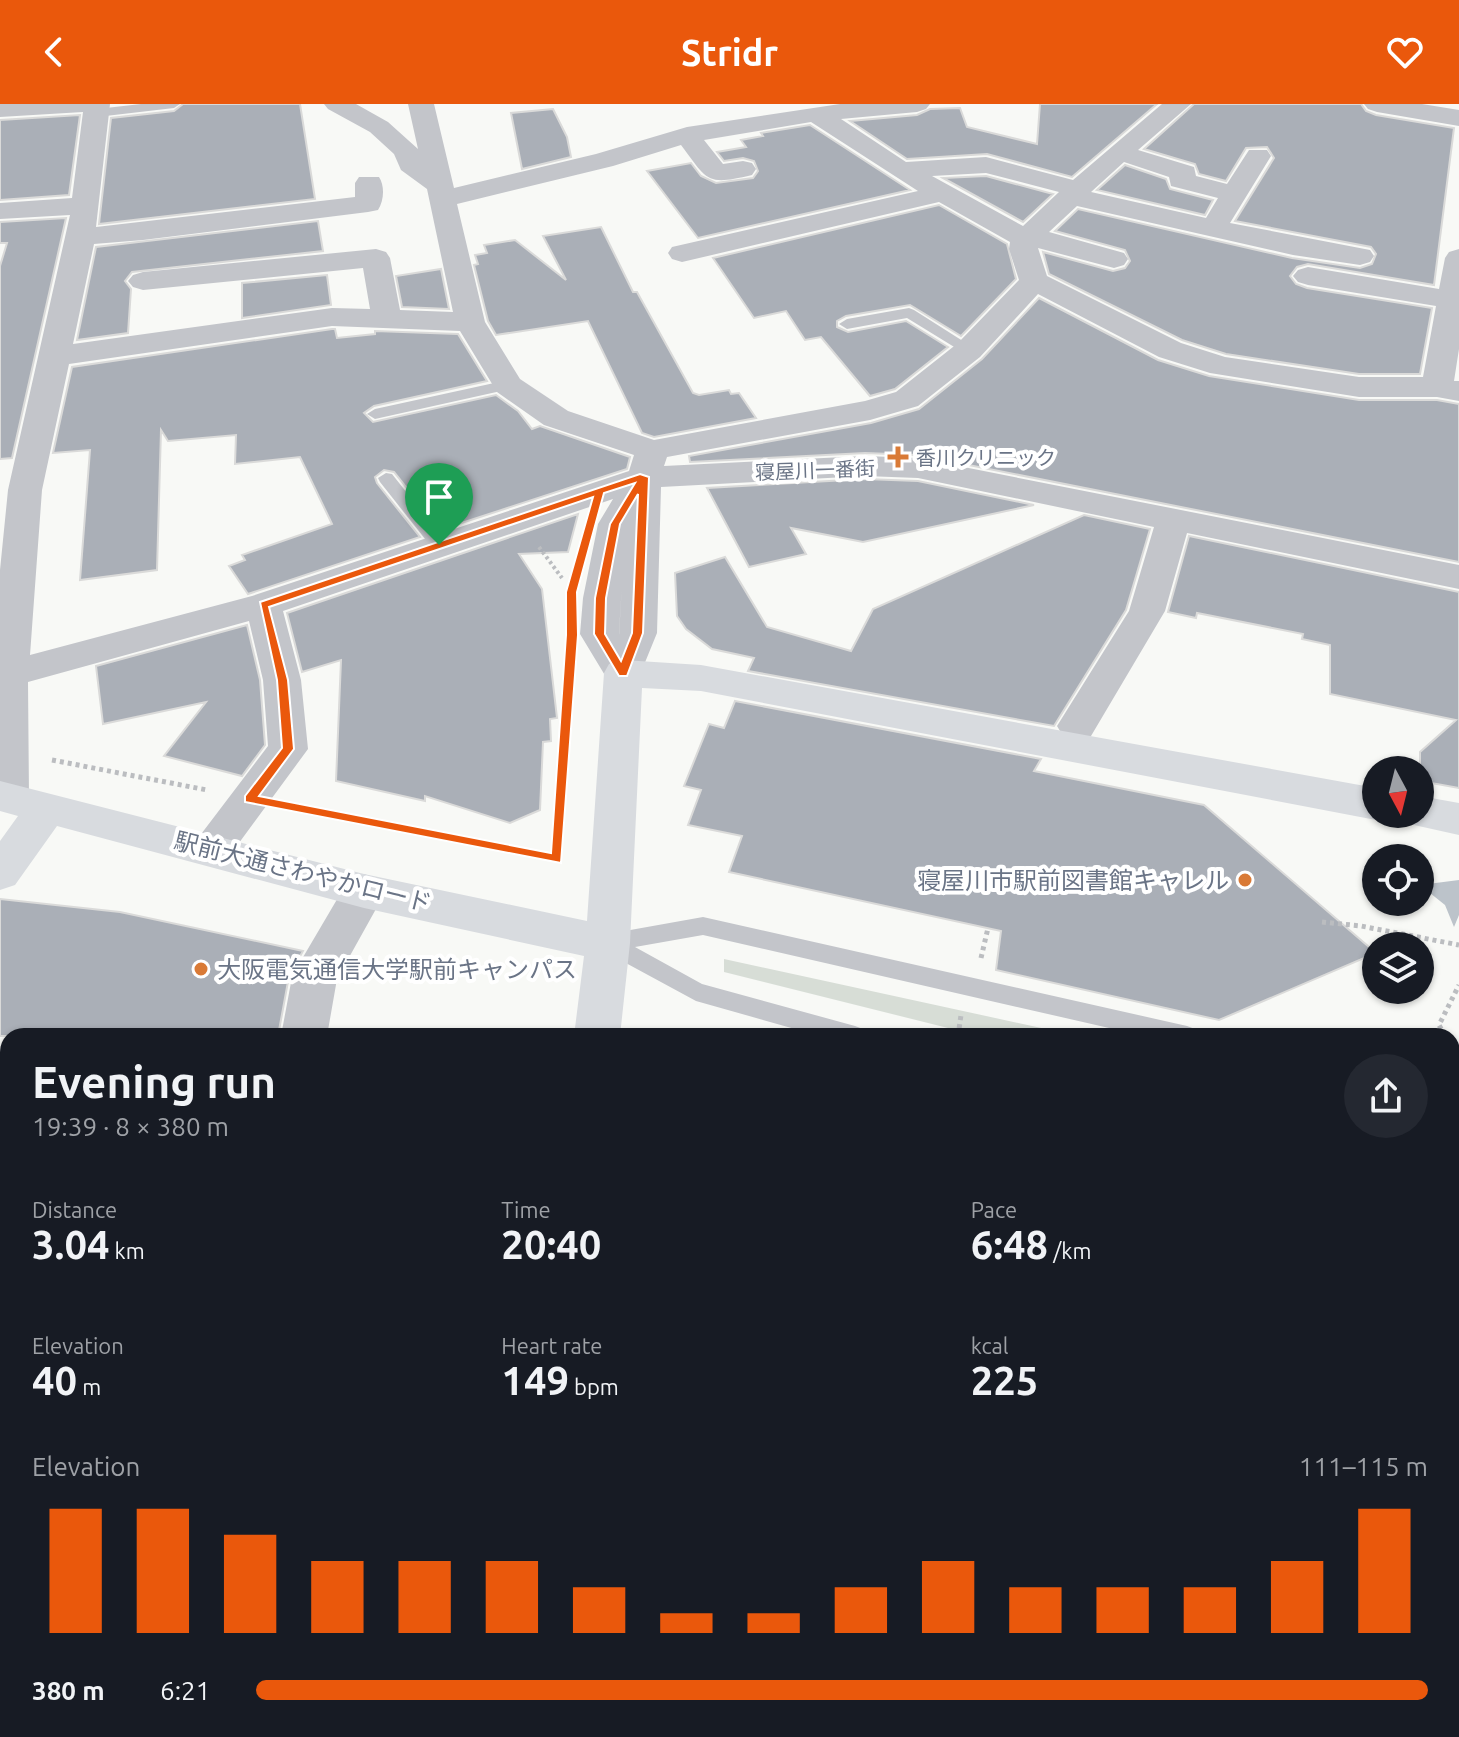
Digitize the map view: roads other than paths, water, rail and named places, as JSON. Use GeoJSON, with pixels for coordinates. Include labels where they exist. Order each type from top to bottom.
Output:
{"type":"FeatureCollection","features":[{"type":"Feature","properties":{"kind":"street"},"geometry":{"type":"LineString","coordinates":[[337,104],[379,127],[406,151],[410,164],[441,192]]}},
{"type":"Feature","properties":{"kind":"street"},"geometry":{"type":"LineString","coordinates":[[421,104],[470,322],[508,385],[556,418],[648,464]]}},
{"type":"Feature","properties":{"kind":"street"},"geometry":{"type":"LineString","coordinates":[[334,182],[441,192],[604,160],[687,135],[873,106],[917,104]]}},
{"type":"Feature","properties":{"kind":"street"},"geometry":{"type":"LineString","coordinates":[[1178,104],[1119,152],[1025,239],[1023,249],[1034,281],[1170,350],[1221,366],[1359,387],[1448,389],[1452,300],[1458,266]]}},
{"type":"Feature","properties":{"kind":"street"},"geometry":{"type":"LineString","coordinates":[[1377,104],[1459,118]]}},
{"type":"Feature","properties":{"kind":"street"},"geometry":{"type":"LineString","coordinates":[[0,109],[61,105],[94,107],[83,221],[56,356],[12,492],[8,751],[4,796]]}},
{"type":"Feature","properties":{"kind":"street"},"geometry":{"type":"LineString","coordinates":[[816,114],[901,170],[1025,239],[1045,239],[1114,259]]}},
{"type":"Feature","properties":{"kind":"street"},"geometry":{"type":"LineString","coordinates":[[687,135],[716,173],[743,169]]}},
{"type":"Feature","properties":{"kind":"street"},"geometry":{"type":"LineString","coordinates":[[1119,152],[1184,173],[1181,180],[1235,194]]}},
{"type":"Feature","properties":{"kind":"street"},"geometry":{"type":"LineString","coordinates":[[1212,229],[1258,156]]}},
{"type":"Feature","properties":{"kind":"street"},"geometry":{"type":"LineString","coordinates":[[901,170],[986,165],[1074,193],[1212,229],[1360,256]]}},
{"type":"Feature","properties":{"kind":"street"},"geometry":{"type":"LineString","coordinates":[[0,211],[143,232],[368,204],[369,183]]}},
{"type":"Feature","properties":{"kind":"street"},"geometry":{"type":"LineString","coordinates":[[682,253],[943,193]]}},
{"type":"Feature","properties":{"kind":"street"},"geometry":{"type":"LineString","coordinates":[[143,232],[144,344]]}},
{"type":"Feature","properties":{"kind":"street"},"geometry":{"type":"LineString","coordinates":[[1293,246],[1286,272],[1452,300]]}},
{"type":"Feature","properties":{"kind":"street"},"geometry":{"type":"LineString","coordinates":[[143,281],[376,258],[387,321]]}},
{"type":"Feature","properties":{"kind":"street"},"geometry":{"type":"LineString","coordinates":[[9,674],[263,605],[519,518],[648,464],[907,399],[969,350],[1034,281]]}},
{"type":"Feature","properties":{"kind":"street"},"geometry":{"type":"LineString","coordinates":[[56,356],[332,317],[470,322]]}},
{"type":"Feature","properties":{"kind":"street"},"geometry":{"type":"LineString","coordinates":[[598,1028],[608,943],[623,673],[638,633],[648,464]]}},
{"type":"Feature","properties":{"kind":"street","name":"寝屋川一番街"},"geometry":{"type":"LineString","coordinates":[[648,464],[918,468],[1459,577]]}},
{"type":"Feature","properties":{"kind":"street"},"geometry":{"type":"LineString","coordinates":[[1077,726],[1147,611],[1173,521]]}},
{"type":"Feature","properties":{"kind":"street"},"geometry":{"type":"LineString","coordinates":[[210,850],[288,749],[282,680],[263,605]]}},
{"type":"Feature","properties":{"kind":"street"},"geometry":{"type":"LineString","coordinates":[[623,673],[701,678],[1362,801]]}},
{"type":"Feature","properties":{"kind":"street","name":"駅前大通さわやかロード"},"geometry":{"type":"LineString","coordinates":[[4,796],[364,891],[608,943]]}},
{"type":"Feature","properties":{"kind":"street"},"geometry":{"type":"LineString","coordinates":[[0,873],[48,807]]}},
{"type":"Feature","properties":{"kind":"street"},"geometry":{"type":"LineString","coordinates":[[1434,815],[1459,819]]}},
{"type":"Feature","properties":{"kind":"street"},"geometry":{"type":"LineString","coordinates":[[305,1028],[315,977],[364,891]]}},
{"type":"Feature","properties":{"kind":"lane"},"geometry":{"type":"LineString","coordinates":[[94,107],[187,105]]}},
{"type":"Feature","properties":{"kind":"lane"},"geometry":{"type":"LineString","coordinates":[[847,324],[909,313],[969,350]]}},
{"type":"Feature","properties":{"kind":"lane"},"geometry":{"type":"LineString","coordinates":[[375,414],[508,385]]}},
{"type":"Feature","properties":{"kind":"lane"},"geometry":{"type":"LineString","coordinates":[[386,478],[439,545]]}},
{"type":"Feature","properties":{"kind":"lane"},"geometry":{"type":"LineString","coordinates":[[608,943],[703,926],[1133,1028]]}},
{"type":"Feature","properties":{"kind":"lane"},"geometry":{"type":"LineString","coordinates":[[608,943],[696,992],[826,1028]]}},
{"type":"Feature","properties":{"kind":"place","name":"香川クリニック"},"geometry":{"type":"Point","coordinates":[898,457]}},
{"type":"Feature","properties":{"kind":"place","name":"寝屋川市駅前図書館キャレル"},"geometry":{"type":"Point","coordinates":[1245,880]}},
{"type":"Feature","properties":{"kind":"place","name":"大阪電気通信大学駅前キャンパス"},"geometry":{"type":"Point","coordinates":[201,969]}}]}
